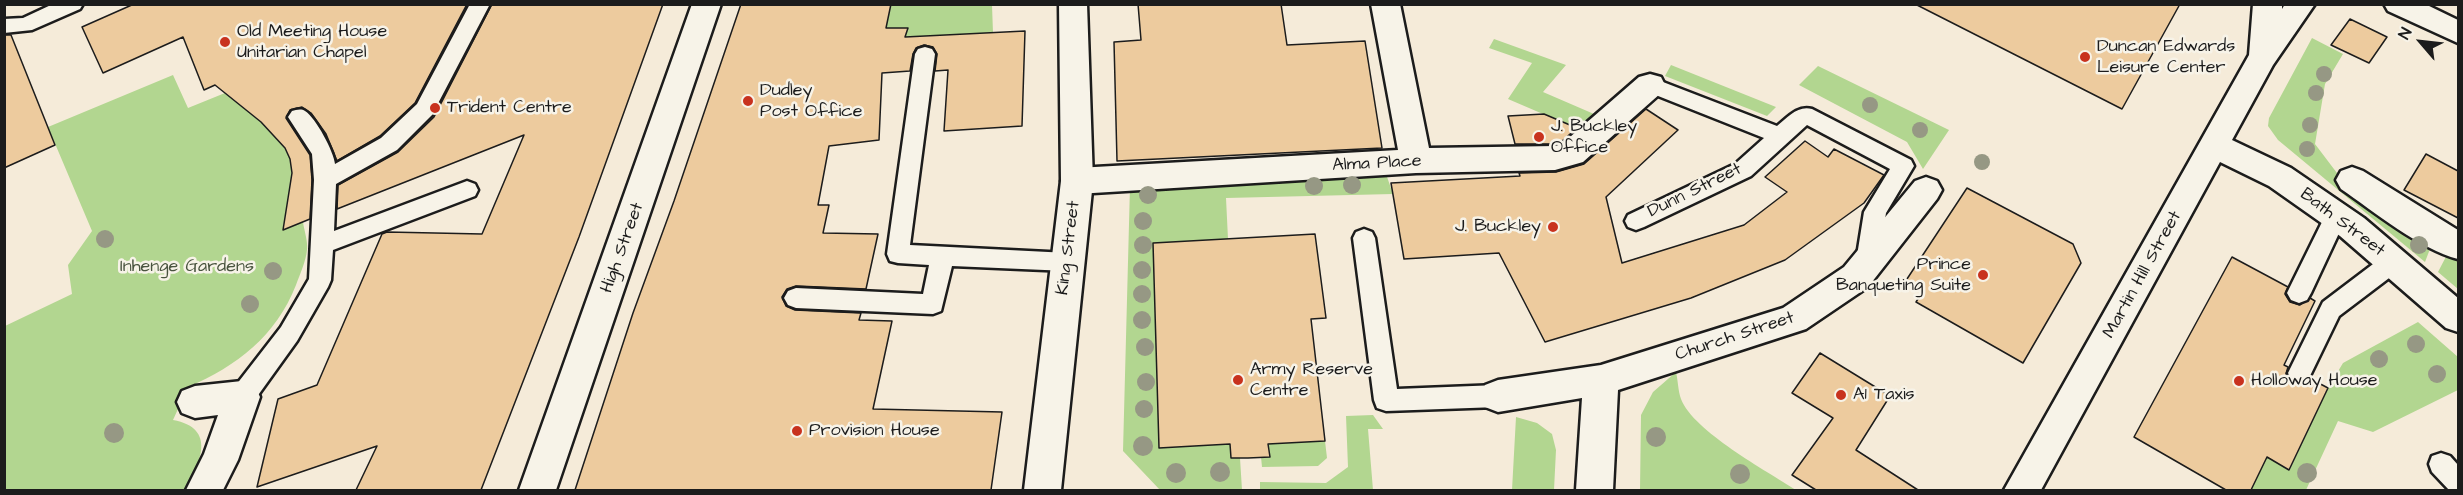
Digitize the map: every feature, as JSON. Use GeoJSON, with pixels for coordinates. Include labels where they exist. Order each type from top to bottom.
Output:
{"type":"FeatureCollection","features":[{"type":"Feature","properties":{"kind":"street","name":"High Street"},"geometry":{"type":"LineString","coordinates":[[537,490],[707,4]]}},
{"type":"Feature","properties":{"kind":"street","name":"King Street"},"geometry":{"type":"LineString","coordinates":[[1042,490],[1077,181],[1073,4]]}},
{"type":"Feature","properties":{"kind":"street"},"geometry":{"type":"LineString","coordinates":[[1385,4],[1416,161]]}},
{"type":"Feature","properties":{"kind":"street","name":"Martin Hill Street"},"geometry":{"type":"LineString","coordinates":[[2262,58],[2268,29],[2268,4]]}},
{"type":"Feature","properties":{"kind":"street","name":"Martin Hill Street"},"geometry":{"type":"LineString","coordinates":[[2022,490],[2262,58],[2301,4]]}},
{"type":"Feature","properties":{"kind":"street"},"geometry":{"type":"LineString","coordinates":[[2398,4],[2458,32]]}},
{"type":"Feature","properties":{"kind":"street","name":"Alma Place"},"geometry":{"type":"LineString","coordinates":[[1077,181],[1416,161],[1555,158],[1572,153],[1657,88]]}},
{"type":"Feature","properties":{"kind":"street","name":"Bath Street"},"geometry":{"type":"LineString","coordinates":[[2214,145],[2280,177],[2337,216],[2458,318]]}},
{"type":"Feature","properties":{"kind":"street"},"geometry":{"type":"LineString","coordinates":[[2352,180],[2414,221],[2458,246]]}},
{"type":"Feature","properties":{"kind":"street","name":"Church Street"},"geometry":{"type":"LineString","coordinates":[[1498,396],[1601,380],[1794,319],[1856,277],[1926,190]]}},
{"type":"Feature","properties":{"kind":"street"},"geometry":{"type":"LineString","coordinates":[[1595,490],[1601,380]]}},
{"type":"Feature","properties":{"kind":"street"},"geometry":{"type":"LineString","coordinates":[[195,402],[242,397],[220,460],[204,490]]}},
{"type":"Feature","properties":{"kind":"lane"},"geometry":{"type":"LineString","coordinates":[[4,26],[25,25],[74,4]]}},
{"type":"Feature","properties":{"kind":"lane"},"geometry":{"type":"LineString","coordinates":[[325,180],[389,144],[425,109],[480,4]]}},
{"type":"Feature","properties":{"kind":"lane"},"geometry":{"type":"LineString","coordinates":[[925,54],[898,254],[1068,262]]}},
{"type":"Feature","properties":{"kind":"lane"},"geometry":{"type":"LineString","coordinates":[[1657,88],[1780,136]]}},
{"type":"Feature","properties":{"kind":"lane","name":"Dunn Street"},"geometry":{"type":"LineString","coordinates":[[1636,220],[1743,170],[1804,115],[1903,166],[1875,212],[1868,262]]}},
{"type":"Feature","properties":{"kind":"lane"},"geometry":{"type":"LineString","coordinates":[[242,397],[289,334],[320,280],[325,180],[323,153],[298,117]]}},
{"type":"Feature","properties":{"kind":"lane"},"geometry":{"type":"LineString","coordinates":[[322,245],[466,190]]}},
{"type":"Feature","properties":{"kind":"lane"},"geometry":{"type":"LineString","coordinates":[[2299,293],[2337,216]]}},
{"type":"Feature","properties":{"kind":"lane"},"geometry":{"type":"LineString","coordinates":[[1364,238],[1386,400],[1498,396]]}},
{"type":"Feature","properties":{"kind":"lane"},"geometry":{"type":"LineString","coordinates":[[795,298],[933,304],[942,256]]}},
{"type":"Feature","properties":{"kind":"lane"},"geometry":{"type":"LineString","coordinates":[[2300,373],[2331,309],[2393,262]]}},
{"type":"Feature","properties":{"kind":"green space"},"geometry":{"type":"Polygon","coordinates":[[[891,5],[992,5],[993,33],[950,45],[903,45],[907,28],[886,28],[891,5]]]}},
{"type":"Feature","properties":{"kind":"green space"},"geometry":{"type":"Polygon","coordinates":[[[2312,38],[2343,54],[2325,84],[2315,144],[2340,177],[2433,241],[2425,262],[2278,140],[2268,126],[2269,118],[2312,38]]]}},
{"type":"Feature","properties":{"kind":"green space"},"geometry":{"type":"Polygon","coordinates":[[[1494,39],[1566,65],[1543,92],[1594,114],[1578,129],[1508,99],[1532,63],[1489,48],[1494,39]]]}},
{"type":"Feature","properties":{"kind":"green space"},"geometry":{"type":"Polygon","coordinates":[[[1671,65],[1776,107],[1767,116],[1665,76],[1671,65]]]}},
{"type":"Feature","properties":{"kind":"green space"},"geometry":{"type":"Polygon","coordinates":[[[1818,66],[1949,130],[1923,169],[1907,142],[1799,85],[1818,66]]]}},
{"type":"Feature","properties":{"kind":"green space","name":"Inhenge Gardens"},"geometry":{"type":"Polygon","coordinates":[[[173,75],[188,108],[225,93],[272,131],[286,150],[292,167],[292,176],[283,229],[303,222],[307,243],[305,259],[296,285],[278,320],[253,347],[223,369],[188,387],[173,420],[187,424],[196,431],[201,448],[196,469],[184,490],[5,490],[5,326],[72,294],[68,265],[92,231],[48,127],[173,75]]]}},
{"type":"Feature","properties":{"kind":"green space"},"geometry":{"type":"Polygon","coordinates":[[[1386,174],[1393,194],[1226,198],[1228,239],[1153,243],[1159,448],[1230,444],[1231,458],[1240,458],[1242,490],[1160,490],[1123,451],[1130,186],[1386,174]]]}},
{"type":"Feature","properties":{"kind":"green space"},"geometry":{"type":"Polygon","coordinates":[[[2450,249],[2458,254],[2458,289],[2438,272],[2450,249]]]}},
{"type":"Feature","properties":{"kind":"green space"},"geometry":{"type":"Polygon","coordinates":[[[2418,322],[2458,357],[2458,390],[2373,432],[2338,421],[2306,490],[2251,490],[2267,457],[2290,469],[2328,388],[2343,363],[2418,322]]]}},
{"type":"Feature","properties":{"kind":"green space"},"geometry":{"type":"Polygon","coordinates":[[[1676,372],[1681,399],[1700,424],[1732,449],[1796,490],[1640,490],[1641,415],[1653,392],[1676,372]]]}},
{"type":"Feature","properties":{"kind":"green space"},"geometry":{"type":"Polygon","coordinates":[[[1373,415],[1383,429],[1368,429],[1373,490],[1260,490],[1260,482],[1326,483],[1348,467],[1346,416],[1373,415]]]}},
{"type":"Feature","properties":{"kind":"green space"},"geometry":{"type":"Polygon","coordinates":[[[1516,417],[1537,423],[1552,434],[1556,450],[1554,490],[1512,490],[1516,417]]]}},
{"type":"Feature","properties":{"kind":"green space"},"geometry":{"type":"Polygon","coordinates":[[[1325,441],[1327,458],[1318,466],[1262,467],[1261,457],[1270,456],[1268,444],[1325,441]]]}},
{"type":"Feature","properties":{"kind":"building"},"geometry":{"type":"Polygon","coordinates":[[[134,4],[467,4],[415,103],[380,136],[337,161],[326,134],[311,113],[302,107],[290,110],[286,118],[310,155],[312,180],[310,219],[283,230],[292,173],[290,159],[285,148],[261,122],[215,85],[204,90],[183,37],[103,73],[82,27],[134,4]]]}},
{"type":"Feature","properties":{"kind":"building"},"geometry":{"type":"Polygon","coordinates":[[[492,4],[663,4],[579,237],[481,490],[356,490],[377,446],[257,487],[278,399],[317,385],[382,234],[387,232],[482,234],[524,135],[337,209],[338,185],[398,152],[434,117],[492,4]]]}},
{"type":"Feature","properties":{"kind":"building"},"geometry":{"type":"Polygon","coordinates":[[[741,4],[891,4],[886,28],[908,28],[905,37],[1025,31],[1022,126],[944,131],[948,70],[935,71],[937,54],[933,47],[924,45],[916,48],[910,71],[882,73],[879,140],[829,146],[818,205],[829,205],[823,233],[878,234],[866,289],[796,286],[787,289],[782,297],[786,306],[795,310],[861,313],[859,320],[892,321],[873,409],[1002,412],[991,490],[575,490],[633,313],[741,4]]]}},
{"type":"Feature","properties":{"kind":"building"},"geometry":{"type":"Polygon","coordinates":[[[1138,4],[1281,4],[1287,45],[1365,41],[1382,148],[1117,161],[1114,42],[1141,40],[1138,4]]]}},
{"type":"Feature","properties":{"kind":"building","name":"Duncan Edwards Leisure Center"},"geometry":{"type":"Polygon","coordinates":[[[1915,4],[2180,4],[2122,109],[1915,4]]]}},
{"type":"Feature","properties":{"kind":"building"},"geometry":{"type":"Polygon","coordinates":[[[2350,19],[2387,37],[2369,63],[2331,45],[2350,19]]]}},
{"type":"Feature","properties":{"kind":"building"},"geometry":{"type":"Polygon","coordinates":[[[4,35],[11,35],[55,145],[4,168],[4,35]]]}},
{"type":"Feature","properties":{"kind":"building","name":"J. Buckley"},"geometry":{"type":"Polygon","coordinates":[[[1646,109],[1678,130],[1606,197],[1622,263],[1744,225],[1787,192],[1765,177],[1805,141],[1828,157],[1834,149],[1884,175],[1864,203],[1785,260],[1691,298],[1545,342],[1499,253],[1404,259],[1391,183],[1520,176],[1519,173],[1556,172],[1584,164],[1646,109]]]}},
{"type":"Feature","properties":{"kind":"building","name":"J. Buckley Office"},"geometry":{"type":"Polygon","coordinates":[[[1544,114],[1577,128],[1561,142],[1555,144],[1515,144],[1508,116],[1544,114]]]}},
{"type":"Feature","properties":{"kind":"building"},"geometry":{"type":"Polygon","coordinates":[[[2426,154],[2458,171],[2458,218],[2404,190],[2426,154]]]}},
{"type":"Feature","properties":{"kind":"building","name":"Prince Banqueting Suite"},"geometry":{"type":"Polygon","coordinates":[[[1967,188],[2073,244],[2081,263],[2023,363],[1916,302],[1923,291],[1905,282],[1967,188]]]}},
{"type":"Feature","properties":{"kind":"building","name":"Army Reserve Centre"},"geometry":{"type":"Polygon","coordinates":[[[1315,234],[1326,318],[1311,319],[1325,441],[1268,444],[1270,457],[1248,458],[1231,458],[1230,444],[1159,448],[1153,243],[1315,234]]]}},
{"type":"Feature","properties":{"kind":"building","name":"Holloway House"},"geometry":{"type":"Polygon","coordinates":[[[2232,257],[2288,287],[2285,294],[2290,302],[2300,305],[2310,298],[2315,301],[2284,365],[2288,367],[2286,374],[2291,382],[2301,385],[2311,379],[2328,388],[2289,470],[2267,457],[2251,490],[2226,490],[2134,437],[2232,257]]]}},
{"type":"Feature","properties":{"kind":"building"},"geometry":{"type":"Polygon","coordinates":[[[1820,353],[1890,396],[1856,450],[1918,490],[1816,490],[1792,475],[1833,418],[1792,393],[1820,353]]]}},
{"type":"Feature","properties":{"kind":"place","name":"Old Meeting House Unitarian Chapel"},"geometry":{"type":"Point","coordinates":[225,42]}},
{"type":"Feature","properties":{"kind":"place","name":"Duncan Edwards Leisure Center"},"geometry":{"type":"Point","coordinates":[2085,57]}},
{"type":"Feature","properties":{"kind":"place","name":"Dudley Post Office"},"geometry":{"type":"Point","coordinates":[748,101]}},
{"type":"Feature","properties":{"kind":"place","name":"Trident Centre"},"geometry":{"type":"Point","coordinates":[435,108]}},
{"type":"Feature","properties":{"kind":"place","name":"J. Buckley Office"},"geometry":{"type":"Point","coordinates":[1539,137]}},
{"type":"Feature","properties":{"kind":"place","name":"J. Buckley"},"geometry":{"type":"Point","coordinates":[1553,227]}},
{"type":"Feature","properties":{"kind":"place","name":"Prince Banqueting Suite"},"geometry":{"type":"Point","coordinates":[1983,275]}},
{"type":"Feature","properties":{"kind":"place","name":"Army Reserve Centre"},"geometry":{"type":"Point","coordinates":[1238,380]}},
{"type":"Feature","properties":{"kind":"place","name":"Holloway House"},"geometry":{"type":"Point","coordinates":[2239,381]}},
{"type":"Feature","properties":{"kind":"place","name":"A1 Taxis"},"geometry":{"type":"Point","coordinates":[1841,395]}},
{"type":"Feature","properties":{"kind":"place","name":"Provision House"},"geometry":{"type":"Point","coordinates":[797,431]}}]}
